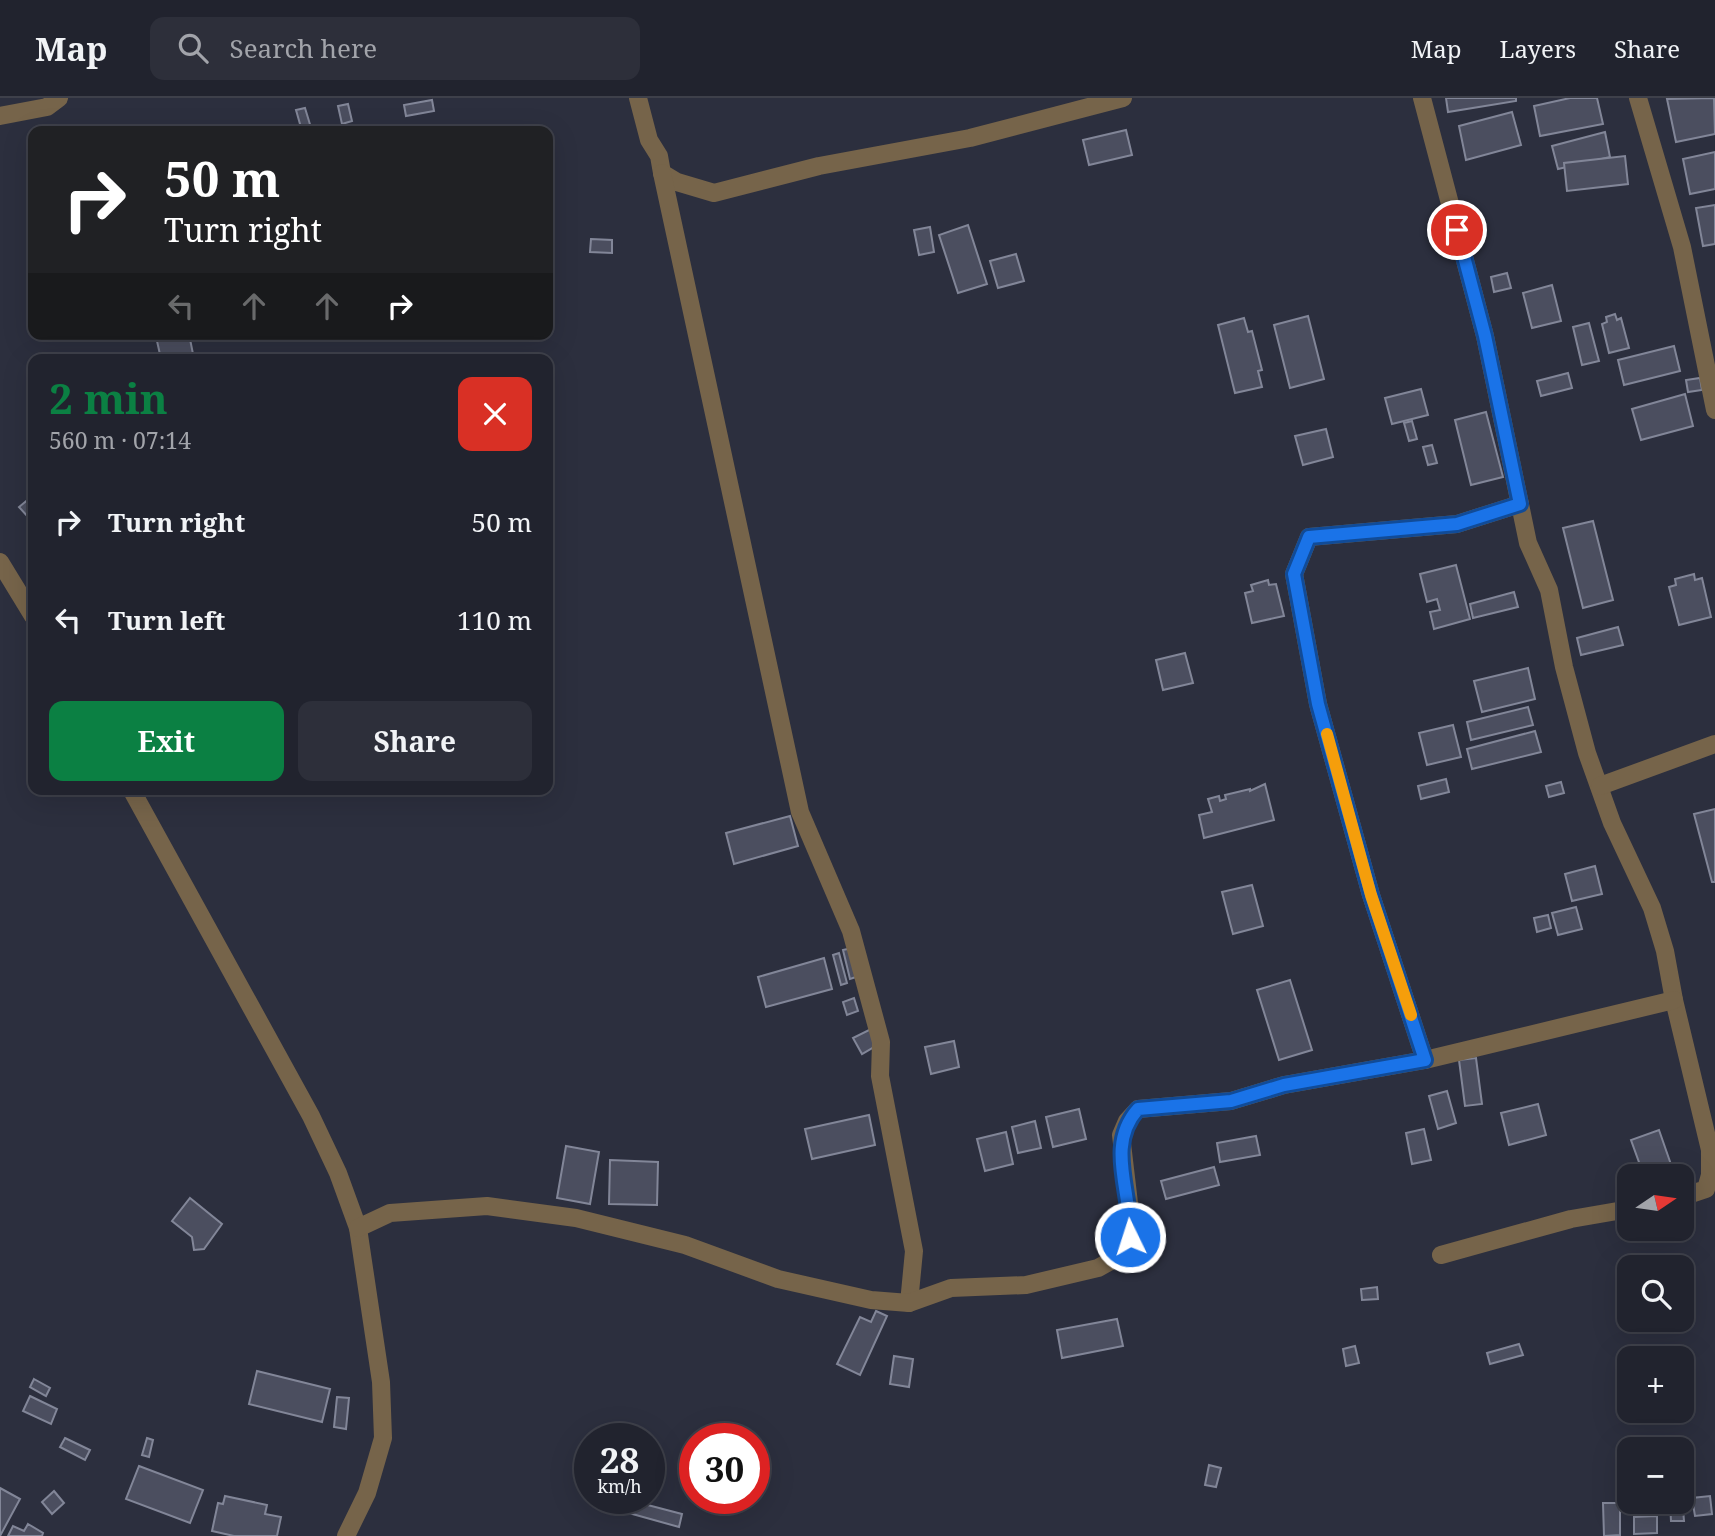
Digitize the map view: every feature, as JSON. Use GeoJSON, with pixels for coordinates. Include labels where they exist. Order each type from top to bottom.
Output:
{"type":"FeatureCollection","features":[{"type":"Feature","properties":{"kind":"street"},"geometry":{"type":"LineString","coordinates":[[0,116],[47,107],[59,98]]}},
{"type":"Feature","properties":{"kind":"street"},"geometry":{"type":"LineString","coordinates":[[638,98],[649,140],[659,156],[800,812],[851,931],[881,1042],[880,1076],[915,1251],[909,1303]]}},
{"type":"Feature","properties":{"kind":"street"},"geometry":{"type":"LineString","coordinates":[[662,173],[677,182],[714,194],[819,166],[970,138],[1123,98]]}},
{"type":"Feature","properties":{"kind":"street"},"geometry":{"type":"LineString","coordinates":[[1422,98],[1485,336],[1528,543],[1549,590],[1563,667],[1587,753],[1612,823],[1651,908],[1665,951],[1710,1150],[1710,1175],[1706,1189],[1694,1193]]}},
{"type":"Feature","properties":{"kind":"street"},"geometry":{"type":"LineString","coordinates":[[1638,98],[1682,247],[1715,410]]}},
{"type":"Feature","properties":{"kind":"street"},"geometry":{"type":"LineString","coordinates":[[1425,1060],[1371,895],[1318,704],[1294,574],[1309,537],[1457,524],[1520,504]]}},
{"type":"Feature","properties":{"kind":"street"},"geometry":{"type":"LineString","coordinates":[[0,562],[28,608]]}},
{"type":"Feature","properties":{"kind":"street"},"geometry":{"type":"LineString","coordinates":[[1600,786],[1715,744]]}},
{"type":"Feature","properties":{"kind":"street"},"geometry":{"type":"LineString","coordinates":[[134,795],[311,1116],[338,1174],[358,1227],[381,1382],[383,1438],[368,1493],[346,1536]]}},
{"type":"Feature","properties":{"kind":"street"},"geometry":{"type":"LineString","coordinates":[[358,1227],[390,1213],[487,1206],[576,1217],[685,1245],[778,1279],[871,1300],[909,1303],[951,1288],[986,1288],[1038,1282],[1098,1268],[1118,1257],[1130,1237],[1131,1220],[1121,1135],[1127,1121],[1138,1109],[1231,1101],[1284,1085],[1425,1060],[1674,1000]]}},
{"type":"Feature","properties":{"kind":"street"},"geometry":{"type":"LineString","coordinates":[[1441,1255],[1571,1219],[1617,1211]]}},
{"type":"Feature","properties":{"kind":"building"},"geometry":{"type":"Polygon","coordinates":[[[1446,98],[1516,98],[1516,101],[1448,112],[1446,98]]]}},
{"type":"Feature","properties":{"kind":"building"},"geometry":{"type":"Polygon","coordinates":[[[1570,98],[1597,98],[1603,124],[1540,136],[1534,106],[1570,98]]]}},
{"type":"Feature","properties":{"kind":"building"},"geometry":{"type":"Polygon","coordinates":[[[1714,98],[1715,134],[1676,142],[1667,99],[1714,98]]]}},
{"type":"Feature","properties":{"kind":"building"},"geometry":{"type":"Polygon","coordinates":[[[432,100],[434,111],[406,116],[404,105],[432,100]]]}},
{"type":"Feature","properties":{"kind":"building"},"geometry":{"type":"Polygon","coordinates":[[[348,104],[352,121],[342,124],[338,106],[348,104]]]}},
{"type":"Feature","properties":{"kind":"building"},"geometry":{"type":"Polygon","coordinates":[[[305,108],[310,126],[301,126],[296,110],[305,108]]]}},
{"type":"Feature","properties":{"kind":"building"},"geometry":{"type":"Polygon","coordinates":[[[1512,112],[1521,145],[1466,160],[1459,126],[1512,112]]]}},
{"type":"Feature","properties":{"kind":"building"},"geometry":{"type":"Polygon","coordinates":[[[1126,130],[1132,155],[1089,165],[1083,140],[1126,130]]]}},
{"type":"Feature","properties":{"kind":"building"},"geometry":{"type":"Polygon","coordinates":[[[1605,132],[1610,157],[1558,169],[1552,146],[1605,132]]]}},
{"type":"Feature","properties":{"kind":"building"},"geometry":{"type":"Polygon","coordinates":[[[1715,152],[1715,189],[1690,194],[1683,159],[1715,152]]]}},
{"type":"Feature","properties":{"kind":"building"},"geometry":{"type":"Polygon","coordinates":[[[1625,156],[1628,184],[1567,191],[1564,163],[1625,156]]]}},
{"type":"Feature","properties":{"kind":"building"},"geometry":{"type":"Polygon","coordinates":[[[1715,205],[1715,244],[1703,246],[1696,208],[1715,205]]]}},
{"type":"Feature","properties":{"kind":"building"},"geometry":{"type":"Polygon","coordinates":[[[968,225],[987,284],[958,293],[939,235],[968,225]]]}},
{"type":"Feature","properties":{"kind":"building"},"geometry":{"type":"Polygon","coordinates":[[[930,227],[934,252],[919,255],[914,230],[930,227]]]}},
{"type":"Feature","properties":{"kind":"building"},"geometry":{"type":"Polygon","coordinates":[[[591,239],[612,240],[612,253],[590,252],[591,239]]]}},
{"type":"Feature","properties":{"kind":"building"},"geometry":{"type":"Polygon","coordinates":[[[1016,254],[1024,281],[998,288],[990,261],[1016,254]]]}},
{"type":"Feature","properties":{"kind":"building"},"geometry":{"type":"Polygon","coordinates":[[[1507,273],[1511,288],[1494,292],[1491,277],[1507,273]]]}},
{"type":"Feature","properties":{"kind":"building"},"geometry":{"type":"Polygon","coordinates":[[[1552,285],[1561,321],[1532,328],[1523,293],[1552,285]]]}},
{"type":"Feature","properties":{"kind":"building"},"geometry":{"type":"Polygon","coordinates":[[[1615,314],[1617,320],[1621,318],[1629,348],[1609,353],[1602,324],[1607,322],[1606,317],[1615,314]]]}},
{"type":"Feature","properties":{"kind":"building"},"geometry":{"type":"Polygon","coordinates":[[[1308,316],[1324,379],[1290,388],[1274,325],[1308,316]]]}},
{"type":"Feature","properties":{"kind":"building"},"geometry":{"type":"Polygon","coordinates":[[[1244,318],[1248,332],[1252,331],[1262,370],[1258,371],[1262,387],[1235,393],[1218,325],[1244,318]]]}},
{"type":"Feature","properties":{"kind":"building"},"geometry":{"type":"Polygon","coordinates":[[[1589,323],[1599,361],[1582,365],[1573,327],[1589,323]]]}},
{"type":"Feature","properties":{"kind":"building"},"geometry":{"type":"Polygon","coordinates":[[[190,340],[193,354],[160,354],[157,341],[190,340]]]}},
{"type":"Feature","properties":{"kind":"building"},"geometry":{"type":"Polygon","coordinates":[[[1674,346],[1680,371],[1624,385],[1618,360],[1674,346]]]}},
{"type":"Feature","properties":{"kind":"building"},"geometry":{"type":"Polygon","coordinates":[[[1568,373],[1572,388],[1541,396],[1537,381],[1568,373]]]}},
{"type":"Feature","properties":{"kind":"building"},"geometry":{"type":"Polygon","coordinates":[[[1700,378],[1702,390],[1688,392],[1686,380],[1700,378]]]}},
{"type":"Feature","properties":{"kind":"building"},"geometry":{"type":"Polygon","coordinates":[[[1421,389],[1428,415],[1392,424],[1385,398],[1421,389]]]}},
{"type":"Feature","properties":{"kind":"building"},"geometry":{"type":"Polygon","coordinates":[[[1685,394],[1693,426],[1641,440],[1632,409],[1685,394]]]}},
{"type":"Feature","properties":{"kind":"building"},"geometry":{"type":"Polygon","coordinates":[[[1486,412],[1503,477],[1471,485],[1455,420],[1486,412]]]}},
{"type":"Feature","properties":{"kind":"building"},"geometry":{"type":"Polygon","coordinates":[[[1412,421],[1417,439],[1409,441],[1404,423],[1412,421]]]}},
{"type":"Feature","properties":{"kind":"building"},"geometry":{"type":"Polygon","coordinates":[[[1326,429],[1333,457],[1303,465],[1295,436],[1326,429]]]}},
{"type":"Feature","properties":{"kind":"building"},"geometry":{"type":"Polygon","coordinates":[[[1432,445],[1437,463],[1428,465],[1423,447],[1432,445]]]}},
{"type":"Feature","properties":{"kind":"building"},"geometry":{"type":"Polygon","coordinates":[[[28,500],[28,517],[19,507],[28,500]]]}},
{"type":"Feature","properties":{"kind":"building"},"geometry":{"type":"Polygon","coordinates":[[[1593,521],[1613,600],[1583,608],[1563,528],[1593,521]]]}},
{"type":"Feature","properties":{"kind":"building"},"geometry":{"type":"Polygon","coordinates":[[[1456,565],[1470,619],[1434,629],[1430,612],[1440,610],[1437,599],[1427,602],[1420,574],[1456,565]]]}},
{"type":"Feature","properties":{"kind":"building"},"geometry":{"type":"Polygon","coordinates":[[[1694,574],[1695,580],[1702,578],[1711,617],[1679,625],[1669,587],[1676,585],[1675,579],[1694,574]]]}},
{"type":"Feature","properties":{"kind":"building"},"geometry":{"type":"Polygon","coordinates":[[[1268,580],[1269,585],[1276,584],[1284,616],[1252,623],[1245,593],[1253,591],[1251,585],[1268,580]]]}},
{"type":"Feature","properties":{"kind":"building"},"geometry":{"type":"Polygon","coordinates":[[[1514,592],[1518,607],[1473,618],[1470,604],[1514,592]]]}},
{"type":"Feature","properties":{"kind":"building"},"geometry":{"type":"Polygon","coordinates":[[[1618,627],[1623,645],[1581,655],[1577,638],[1618,627]]]}},
{"type":"Feature","properties":{"kind":"building"},"geometry":{"type":"Polygon","coordinates":[[[1185,653],[1193,683],[1163,690],[1156,660],[1185,653]]]}},
{"type":"Feature","properties":{"kind":"building"},"geometry":{"type":"Polygon","coordinates":[[[1528,668],[1535,699],[1482,712],[1474,681],[1528,668]]]}},
{"type":"Feature","properties":{"kind":"building"},"geometry":{"type":"Polygon","coordinates":[[[1528,707],[1533,725],[1471,740],[1467,722],[1528,707]]]}},
{"type":"Feature","properties":{"kind":"building"},"geometry":{"type":"Polygon","coordinates":[[[1453,725],[1461,757],[1427,765],[1419,733],[1453,725]]]}},
{"type":"Feature","properties":{"kind":"building"},"geometry":{"type":"Polygon","coordinates":[[[1535,731],[1541,752],[1472,769],[1467,749],[1535,731]]]}},
{"type":"Feature","properties":{"kind":"building"},"geometry":{"type":"Polygon","coordinates":[[[1446,779],[1449,792],[1421,799],[1418,786],[1446,779]]]}},
{"type":"Feature","properties":{"kind":"building"},"geometry":{"type":"Polygon","coordinates":[[[1561,782],[1564,793],[1549,797],[1546,786],[1561,782]]]}},
{"type":"Feature","properties":{"kind":"building"},"geometry":{"type":"Polygon","coordinates":[[[1265,784],[1274,820],[1204,838],[1199,815],[1212,812],[1208,799],[1219,796],[1220,801],[1226,799],[1225,795],[1250,791],[1265,784]]]}},
{"type":"Feature","properties":{"kind":"building"},"geometry":{"type":"Polygon","coordinates":[[[1715,809],[1715,882],[1712,882],[1694,814],[1715,809]]]}},
{"type":"Feature","properties":{"kind":"building"},"geometry":{"type":"Polygon","coordinates":[[[790,816],[798,846],[734,864],[726,833],[790,816]]]}},
{"type":"Feature","properties":{"kind":"building"},"geometry":{"type":"Polygon","coordinates":[[[1595,866],[1602,894],[1572,901],[1565,874],[1595,866]]]}},
{"type":"Feature","properties":{"kind":"building"},"geometry":{"type":"Polygon","coordinates":[[[1252,885],[1263,926],[1233,934],[1222,892],[1252,885]]]}},
{"type":"Feature","properties":{"kind":"building"},"geometry":{"type":"Polygon","coordinates":[[[1576,907],[1582,929],[1558,935],[1552,913],[1576,907]]]}},
{"type":"Feature","properties":{"kind":"building"},"geometry":{"type":"Polygon","coordinates":[[[1548,915],[1551,928],[1537,932],[1534,918],[1548,915]]]}},
{"type":"Feature","properties":{"kind":"building"},"geometry":{"type":"Polygon","coordinates":[[[852,948],[859,976],[850,979],[843,950],[852,948]]]}},
{"type":"Feature","properties":{"kind":"building"},"geometry":{"type":"Polygon","coordinates":[[[839,953],[847,983],[841,985],[833,955],[839,953]]]}},
{"type":"Feature","properties":{"kind":"building"},"geometry":{"type":"Polygon","coordinates":[[[824,958],[832,989],[766,1007],[758,977],[824,958]]]}},
{"type":"Feature","properties":{"kind":"building"},"geometry":{"type":"Polygon","coordinates":[[[1290,980],[1312,1050],[1279,1060],[1257,990],[1290,980]]]}},
{"type":"Feature","properties":{"kind":"building"},"geometry":{"type":"Polygon","coordinates":[[[854,998],[858,1011],[847,1015],[843,1002],[854,998]]]}},
{"type":"Feature","properties":{"kind":"building"},"geometry":{"type":"Polygon","coordinates":[[[871,1029],[879,1044],[862,1054],[853,1038],[871,1029]]]}},
{"type":"Feature","properties":{"kind":"building"},"geometry":{"type":"Polygon","coordinates":[[[954,1041],[959,1067],[931,1074],[925,1047],[954,1041]]]}},
{"type":"Feature","properties":{"kind":"building"},"geometry":{"type":"Polygon","coordinates":[[[1476,1058],[1482,1104],[1465,1106],[1459,1060],[1476,1058]]]}},
{"type":"Feature","properties":{"kind":"building"},"geometry":{"type":"Polygon","coordinates":[[[1447,1091],[1456,1123],[1438,1129],[1429,1096],[1447,1091]]]}},
{"type":"Feature","properties":{"kind":"building"},"geometry":{"type":"Polygon","coordinates":[[[1538,1104],[1546,1135],[1509,1145],[1501,1113],[1538,1104]]]}},
{"type":"Feature","properties":{"kind":"building"},"geometry":{"type":"Polygon","coordinates":[[[1079,1109],[1086,1139],[1053,1147],[1046,1117],[1079,1109]]]}},
{"type":"Feature","properties":{"kind":"building"},"geometry":{"type":"Polygon","coordinates":[[[869,1115],[875,1145],[812,1159],[805,1129],[869,1115]]]}},
{"type":"Feature","properties":{"kind":"building"},"geometry":{"type":"Polygon","coordinates":[[[1035,1121],[1041,1148],[1018,1153],[1012,1127],[1035,1121]]]}},
{"type":"Feature","properties":{"kind":"building"},"geometry":{"type":"Polygon","coordinates":[[[1424,1129],[1431,1160],[1412,1164],[1406,1133],[1424,1129]]]}},
{"type":"Feature","properties":{"kind":"building"},"geometry":{"type":"Polygon","coordinates":[[[1659,1130],[1671,1164],[1640,1164],[1631,1140],[1659,1130]]]}},
{"type":"Feature","properties":{"kind":"building"},"geometry":{"type":"Polygon","coordinates":[[[1006,1132],[1013,1164],[985,1171],[977,1139],[1006,1132]]]}},
{"type":"Feature","properties":{"kind":"building"},"geometry":{"type":"Polygon","coordinates":[[[1256,1136],[1260,1155],[1220,1162],[1217,1143],[1256,1136]]]}},
{"type":"Feature","properties":{"kind":"building"},"geometry":{"type":"Polygon","coordinates":[[[566,1146],[599,1152],[590,1204],[557,1198],[566,1146]]]}},
{"type":"Feature","properties":{"kind":"building"},"geometry":{"type":"Polygon","coordinates":[[[610,1160],[658,1162],[657,1205],[609,1204],[610,1160]]]}},
{"type":"Feature","properties":{"kind":"building"},"geometry":{"type":"Polygon","coordinates":[[[1214,1167],[1219,1185],[1166,1199],[1161,1181],[1214,1167]]]}},
{"type":"Feature","properties":{"kind":"building"},"geometry":{"type":"Polygon","coordinates":[[[190,1198],[222,1224],[204,1249],[194,1250],[192,1237],[172,1221],[190,1198]]]}},
{"type":"Feature","properties":{"kind":"building"},"geometry":{"type":"Polygon","coordinates":[[[1377,1287],[1378,1299],[1362,1300],[1361,1289],[1377,1287]]]}},
{"type":"Feature","properties":{"kind":"building"},"geometry":{"type":"Polygon","coordinates":[[[876,1311],[887,1316],[860,1375],[837,1364],[860,1317],[871,1322],[876,1311]]]}},
{"type":"Feature","properties":{"kind":"building"},"geometry":{"type":"Polygon","coordinates":[[[1117,1319],[1123,1346],[1062,1358],[1057,1330],[1117,1319]]]}},
{"type":"Feature","properties":{"kind":"building"},"geometry":{"type":"Polygon","coordinates":[[[1519,1344],[1523,1355],[1490,1364],[1487,1353],[1519,1344]]]}},
{"type":"Feature","properties":{"kind":"building"},"geometry":{"type":"Polygon","coordinates":[[[1355,1346],[1359,1363],[1346,1366],[1343,1349],[1355,1346]]]}},
{"type":"Feature","properties":{"kind":"building"},"geometry":{"type":"Polygon","coordinates":[[[894,1356],[913,1359],[909,1387],[890,1384],[894,1356]]]}},
{"type":"Feature","properties":{"kind":"building"},"geometry":{"type":"Polygon","coordinates":[[[257,1371],[330,1389],[322,1422],[249,1404],[257,1371]]]}},
{"type":"Feature","properties":{"kind":"building"},"geometry":{"type":"Polygon","coordinates":[[[34,1379],[50,1388],[46,1396],[30,1387],[34,1379]]]}},
{"type":"Feature","properties":{"kind":"building"},"geometry":{"type":"Polygon","coordinates":[[[30,1396],[57,1409],[51,1424],[23,1411],[30,1396]]]}},
{"type":"Feature","properties":{"kind":"building"},"geometry":{"type":"Polygon","coordinates":[[[337,1397],[349,1398],[346,1429],[334,1427],[337,1397]]]}},
{"type":"Feature","properties":{"kind":"building"},"geometry":{"type":"Polygon","coordinates":[[[65,1438],[90,1450],[85,1460],[60,1447],[65,1438]]]}},
{"type":"Feature","properties":{"kind":"building"},"geometry":{"type":"Polygon","coordinates":[[[147,1438],[153,1440],[149,1457],[142,1455],[147,1438]]]}},
{"type":"Feature","properties":{"kind":"building"},"geometry":{"type":"Polygon","coordinates":[[[1209,1465],[1221,1468],[1216,1487],[1205,1485],[1209,1465]]]}},
{"type":"Feature","properties":{"kind":"building"},"geometry":{"type":"Polygon","coordinates":[[[139,1466],[203,1490],[190,1523],[126,1499],[139,1466]]]}},
{"type":"Feature","properties":{"kind":"building"},"geometry":{"type":"Polygon","coordinates":[[[0,1488],[20,1499],[0,1536],[0,1488]]]}},
{"type":"Feature","properties":{"kind":"building"},"geometry":{"type":"Polygon","coordinates":[[[54,1491],[64,1503],[52,1514],[42,1502],[54,1491]]]}},
{"type":"Feature","properties":{"kind":"building"},"geometry":{"type":"Polygon","coordinates":[[[225,1496],[267,1505],[265,1514],[281,1517],[277,1536],[234,1536],[212,1531],[218,1503],[223,1504],[225,1496]]]}},
{"type":"Feature","properties":{"kind":"building"},"geometry":{"type":"Polygon","coordinates":[[[1710,1496],[1712,1514],[1695,1516],[1694,1498],[1710,1496]]]}},
{"type":"Feature","properties":{"kind":"building"},"geometry":{"type":"Polygon","coordinates":[[[1603,1503],[1617,1503],[1620,1535],[1604,1536],[1603,1503]]]}},
{"type":"Feature","properties":{"kind":"building"},"geometry":{"type":"Polygon","coordinates":[[[665,1510],[682,1514],[679,1527],[632,1514],[665,1514],[665,1510]]]}},
{"type":"Feature","properties":{"kind":"building"},"geometry":{"type":"Polygon","coordinates":[[[1671,1514],[1683,1514],[1684,1521],[1671,1521],[1671,1514]]]}},
{"type":"Feature","properties":{"kind":"building"},"geometry":{"type":"Polygon","coordinates":[[[1657,1516],[1657,1533],[1634,1534],[1634,1517],[1657,1516]]]}},
{"type":"Feature","properties":{"kind":"building"},"geometry":{"type":"Polygon","coordinates":[[[28,1524],[43,1533],[42,1536],[8,1536],[13,1526],[24,1531],[28,1524]]]}},
{"type":"Feature","properties":{"kind":"slow traffic"},"geometry":{"type":"LineString","coordinates":[[1327,734],[1371,895],[1411,1015]]}},
{"type":"Feature","properties":{"kind":"route"},"geometry":{"type":"LineString","coordinates":[[1130,1237],[1131,1220],[1121,1135],[1127,1121],[1138,1109],[1231,1101],[1284,1085],[1425,1060],[1371,895],[1318,704],[1294,574],[1309,537],[1457,524],[1520,504],[1485,336],[1457,230]]}}]}
